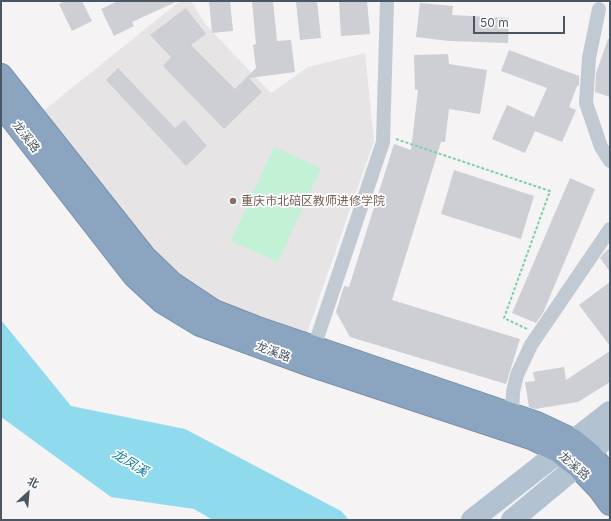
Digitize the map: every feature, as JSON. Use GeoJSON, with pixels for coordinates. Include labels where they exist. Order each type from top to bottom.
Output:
{"type":"FeatureCollection","features":[{"type":"Feature","properties":{"kind":"highway","name":"龙溪路"},"geometry":{"type":"LineString","coordinates":[[1,75],[145,257],[172,283],[214,311],[255,328],[537,423],[574,453],[610,476]]}},
{"type":"Feature","properties":{"kind":"highway","name":"龙溪路"},"geometry":{"type":"LineString","coordinates":[[1,105],[134,276],[162,302],[200,325],[307,364],[574,453],[610,504]]}},
{"type":"Feature","properties":{"kind":"main road"},"geometry":{"type":"LineString","coordinates":[[512,520],[538,499],[574,453],[610,412]]}},
{"type":"Feature","properties":{"kind":"main road"},"geometry":{"type":"LineString","coordinates":[[472,520],[522,480],[610,435]]}},
{"type":"Feature","properties":{"kind":"street"},"geometry":{"type":"LineString","coordinates":[[314,347],[383,142],[387,1]]}},
{"type":"Feature","properties":{"kind":"street"},"geometry":{"type":"LineString","coordinates":[[599,9],[589,58],[586,104],[601,147],[610,161]]}},
{"type":"Feature","properties":{"kind":"street"},"geometry":{"type":"LineString","coordinates":[[512,415],[513,392],[517,374],[531,345],[610,229]]}},
{"type":"Feature","properties":{"kind":"path"},"geometry":{"type":"LineString","coordinates":[[383,134],[550,191],[504,318],[539,334]]}},
{"type":"Feature","properties":{"kind":"shaded area","name":"重庆市北碚区教师进修学院"},"geometry":{"type":"Polygon","coordinates":[[[180,1],[191,1],[205,24],[271,93],[308,67],[365,53],[374,141],[306,336],[232,309],[160,261],[42,112],[180,1]]]}},
{"type":"Feature","properties":{"kind":"green space"},"geometry":{"type":"Polygon","coordinates":[[[274,147],[321,168],[278,262],[231,241],[274,147]]]}},
{"type":"Feature","properties":{"kind":"water","name":"龙凤溪"},"geometry":{"type":"Polygon","coordinates":[[[1,320],[71,406],[185,429],[341,511],[349,520],[213,520],[194,509],[111,497],[1,417],[1,320]]]}},
{"type":"Feature","properties":{"kind":"building"},"geometry":{"type":"Polygon","coordinates":[[[65,1],[82,1],[92,21],[72,31],[59,4],[65,1]]]}},
{"type":"Feature","properties":{"kind":"building"},"geometry":{"type":"Polygon","coordinates":[[[118,1],[178,1],[132,22],[134,26],[114,36],[101,9],[118,1]]]}},
{"type":"Feature","properties":{"kind":"building"},"geometry":{"type":"Polygon","coordinates":[[[209,1],[230,1],[233,31],[212,33],[209,1]]]}},
{"type":"Feature","properties":{"kind":"building"},"geometry":{"type":"Polygon","coordinates":[[[252,1],[273,1],[277,41],[291,40],[295,72],[249,78],[262,92],[224,129],[163,66],[171,57],[150,35],[186,8],[206,34],[191,45],[235,89],[256,68],[253,45],[256,44],[252,1]]]}},
{"type":"Feature","properties":{"kind":"building"},"geometry":{"type":"Polygon","coordinates":[[[296,1],[317,1],[321,38],[300,40],[296,1]]]}},
{"type":"Feature","properties":{"kind":"building"},"geometry":{"type":"Polygon","coordinates":[[[339,1],[367,1],[370,34],[341,36],[339,1]]]}},
{"type":"Feature","properties":{"kind":"building"},"geometry":{"type":"Polygon","coordinates":[[[420,3],[453,6],[452,15],[509,18],[508,43],[449,41],[416,37],[420,3]]]}},
{"type":"Feature","properties":{"kind":"building"},"geometry":{"type":"Polygon","coordinates":[[[608,39],[610,39],[610,97],[595,92],[596,73],[608,39]]]}},
{"type":"Feature","properties":{"kind":"building"},"geometry":{"type":"Polygon","coordinates":[[[509,50],[579,76],[579,86],[577,86],[569,107],[576,110],[562,142],[535,131],[525,153],[492,139],[507,105],[534,117],[547,88],[501,71],[509,50]]]}},
{"type":"Feature","properties":{"kind":"building"},"geometry":{"type":"Polygon","coordinates":[[[448,54],[449,64],[487,70],[480,114],[449,109],[445,142],[441,142],[392,300],[520,339],[506,384],[350,337],[336,312],[344,286],[349,287],[394,144],[411,150],[418,90],[415,90],[414,55],[448,54]]]}},
{"type":"Feature","properties":{"kind":"building"},"geometry":{"type":"Polygon","coordinates":[[[118,68],[175,128],[184,120],[207,146],[186,166],[106,80],[118,68]]]}},
{"type":"Feature","properties":{"kind":"building"},"geometry":{"type":"Polygon","coordinates":[[[454,170],[534,196],[521,239],[441,214],[454,170]]]}},
{"type":"Feature","properties":{"kind":"building"},"geometry":{"type":"Polygon","coordinates":[[[570,178],[595,189],[543,313],[536,323],[512,313],[570,178]]]}},
{"type":"Feature","properties":{"kind":"building"},"geometry":{"type":"Polygon","coordinates":[[[610,248],[610,272],[600,258],[610,248]]]}},
{"type":"Feature","properties":{"kind":"building"},"geometry":{"type":"Polygon","coordinates":[[[610,282],[610,346],[579,305],[610,282]]]}},
{"type":"Feature","properties":{"kind":"building"},"geometry":{"type":"Polygon","coordinates":[[[610,351],[610,382],[578,402],[535,409],[529,407],[525,382],[535,381],[533,372],[564,367],[566,380],[610,351]]]}},
{"type":"Feature","properties":{"kind":"place","name":"重庆市北碚区教师进修学院"},"geometry":{"type":"Point","coordinates":[233,201]}}]}
